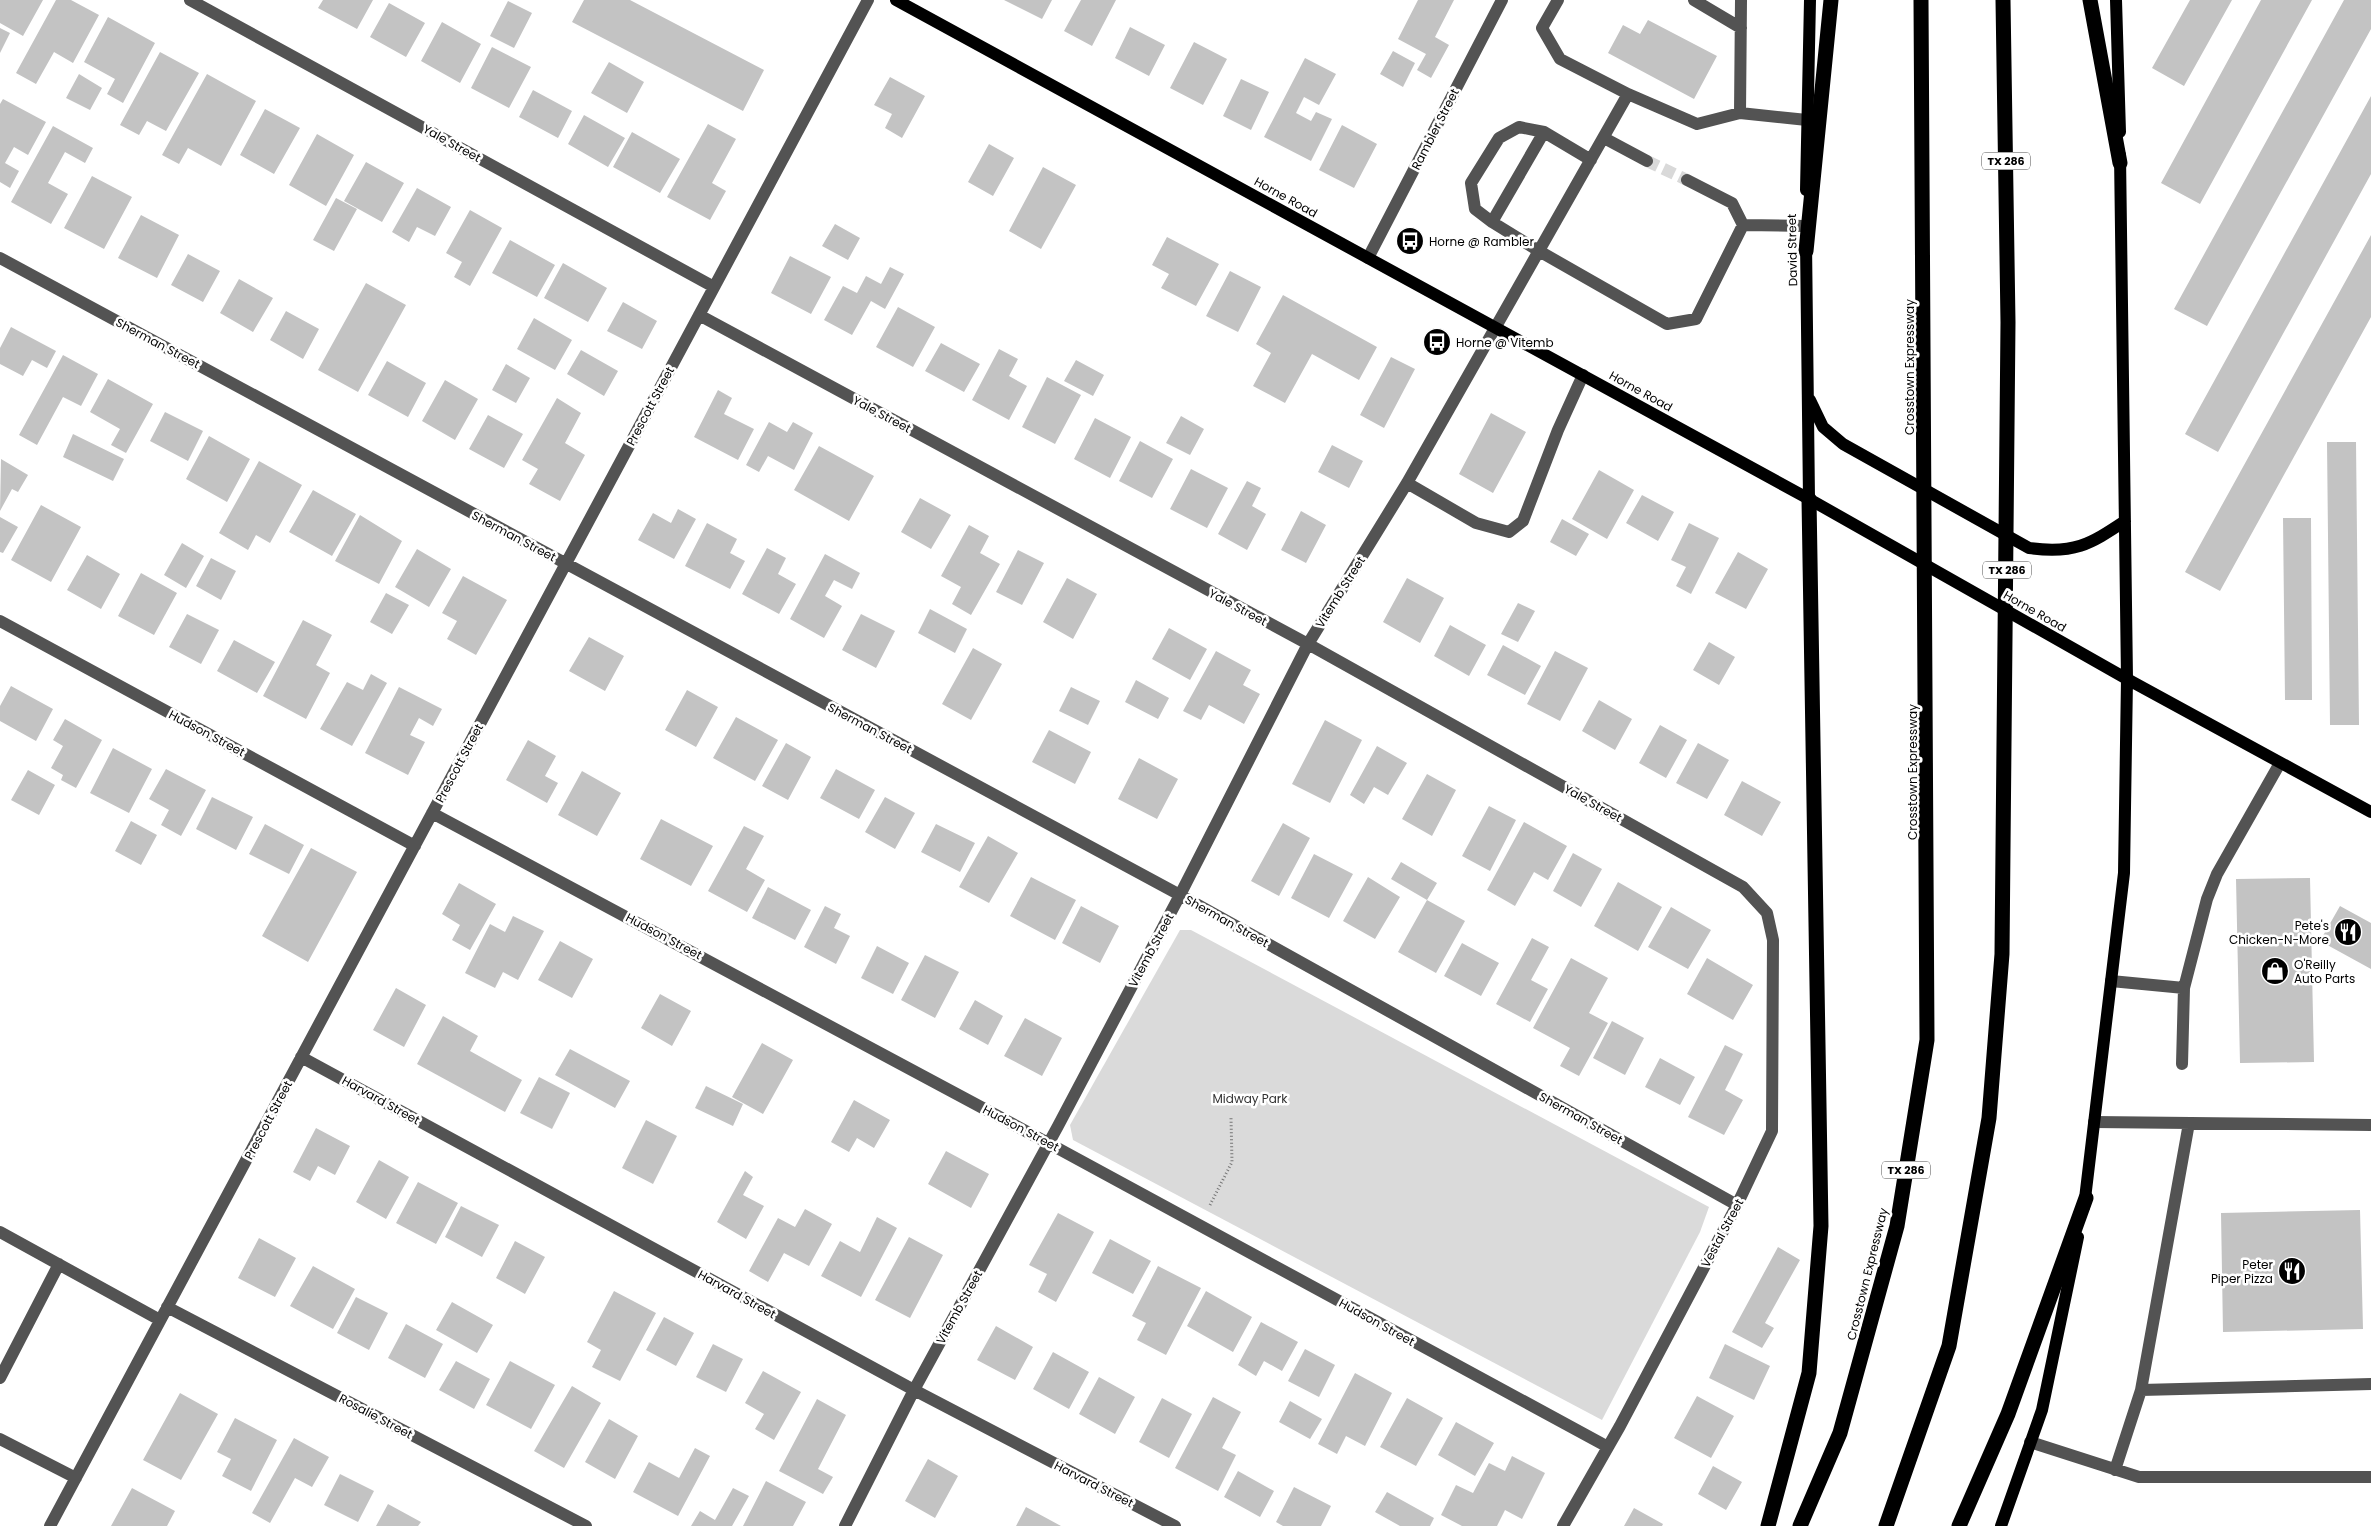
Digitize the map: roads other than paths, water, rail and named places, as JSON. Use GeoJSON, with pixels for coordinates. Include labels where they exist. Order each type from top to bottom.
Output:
{"type":"FeatureCollection","features":[{"type":"Feature","properties":{"kind":"highway"},"geometry":{"type":"LineString","coordinates":[[1806,251],[1831,0]]}},
{"type":"Feature","properties":{"kind":"highway","name":"Crosstown Expressway"},"geometry":{"type":"LineString","coordinates":[[1800,1526],[1840,1433],[1897,1226],[1927,1040],[1921,0]]}},
{"type":"Feature","properties":{"kind":"highway","name":"TX 286"},"geometry":{"type":"LineString","coordinates":[[1886,1526],[1949,1346],[1989,1118],[2002,954],[2005,818],[2008,322],[2003,0]]}},
{"type":"Feature","properties":{"kind":"highway"},"geometry":{"type":"LineString","coordinates":[[2090,0],[2120,163]]}},
{"type":"Feature","properties":{"kind":"highway"},"geometry":{"type":"LineString","coordinates":[[1768,1526],[1809,1373],[1821,1226],[1809,498]]}},
{"type":"Feature","properties":{"kind":"highway"},"geometry":{"type":"LineString","coordinates":[[1959,1526],[2008,1414],[2086,1198]]}},
{"type":"Feature","properties":{"kind":"main road","name":"Horne Road"},"geometry":{"type":"LineString","coordinates":[[896,0],[1809,498],[2127,679],[2371,812]]}},
{"type":"Feature","properties":{"kind":"main road","name":"David Street"},"geometry":{"type":"LineString","coordinates":[[1809,498],[1805,226],[1810,0]]}},
{"type":"Feature","properties":{"kind":"main road"},"geometry":{"type":"LineString","coordinates":[[2001,1526],[2042,1410],[2086,1198],[2124,873],[2127,679],[2116,0]]}},
{"type":"Feature","properties":{"kind":"main road"},"geometry":{"type":"LineString","coordinates":[[1809,398],[1823,427],[1843,444],[2029,548],[2050,551],[2074,549],[2094,541],[2125,520]]}},
{"type":"Feature","properties":{"kind":"street","name":"Yale Street"},"geometry":{"type":"LineString","coordinates":[[190,0],[714,286]]}},
{"type":"Feature","properties":{"kind":"street","name":"Prescott Street"},"geometry":{"type":"LineString","coordinates":[[50,1526],[868,0]]}},
{"type":"Feature","properties":{"kind":"street","name":"Rambler Street"},"geometry":{"type":"LineString","coordinates":[[1368,258],[1502,0]]}},
{"type":"Feature","properties":{"kind":"street"},"geometry":{"type":"LineString","coordinates":[[1558,0],[1542,28],[1560,59],[1628,94],[1697,124],[1740,113],[1807,120]]}},
{"type":"Feature","properties":{"kind":"street"},"geometry":{"type":"LineString","coordinates":[[1694,0],[1741,28]]}},
{"type":"Feature","properties":{"kind":"street"},"geometry":{"type":"LineString","coordinates":[[1740,113],[1741,0]]}},
{"type":"Feature","properties":{"kind":"street","name":"Vitemb Street"},"geometry":{"type":"LineString","coordinates":[[845,1526],[914,1390],[1180,895],[1308,644],[1407,483],[1628,94]]}},
{"type":"Feature","properties":{"kind":"street"},"geometry":{"type":"LineString","coordinates":[[1591,160],[1544,132],[1519,127],[1499,138],[1471,183],[1476,209],[1492,222],[1539,252],[1667,324],[1696,319],[1743,225]]}},
{"type":"Feature","properties":{"kind":"street"},"geometry":{"type":"LineString","coordinates":[[1492,222],[1544,132]]}},
{"type":"Feature","properties":{"kind":"street"},"geometry":{"type":"LineString","coordinates":[[1604,138],[1647,161]]}},
{"type":"Feature","properties":{"kind":"street"},"geometry":{"type":"LineString","coordinates":[[1687,180],[1732,203],[1743,225]]}},
{"type":"Feature","properties":{"kind":"street"},"geometry":{"type":"LineString","coordinates":[[1743,225],[1805,226]]}},
{"type":"Feature","properties":{"kind":"street","name":"Sherman Street"},"geometry":{"type":"LineString","coordinates":[[0,258],[1180,895],[1737,1205]]}},
{"type":"Feature","properties":{"kind":"street","name":"Yale Street"},"geometry":{"type":"LineString","coordinates":[[699,316],[1308,644],[1743,887],[1767,913]]}},
{"type":"Feature","properties":{"kind":"street"},"geometry":{"type":"LineString","coordinates":[[1407,483],[1476,523],[1509,532],[1523,520],[1558,430],[1583,375]]}},
{"type":"Feature","properties":{"kind":"street","name":"Hudson Street"},"geometry":{"type":"LineString","coordinates":[[0,621],[415,846]]}},
{"type":"Feature","properties":{"kind":"street"},"geometry":{"type":"LineString","coordinates":[[2182,1064],[2184,988],[2207,899],[2216,874],[2280,763]]}},
{"type":"Feature","properties":{"kind":"street","name":"Hudson Street"},"geometry":{"type":"LineString","coordinates":[[432,813],[1048,1143],[1608,1447]]}},
{"type":"Feature","properties":{"kind":"street","name":"Vestal Street"},"geometry":{"type":"LineString","coordinates":[[1563,1526],[1608,1447],[1737,1205],[1772,1131],[1773,940],[1767,913]]}},
{"type":"Feature","properties":{"kind":"street"},"geometry":{"type":"LineString","coordinates":[[2111,981],[2184,988]]}},
{"type":"Feature","properties":{"kind":"street","name":"Harvard Street"},"geometry":{"type":"LineString","coordinates":[[301,1057],[914,1390],[1175,1526]]}},
{"type":"Feature","properties":{"kind":"street"},"geometry":{"type":"LineString","coordinates":[[2094,1122],[2371,1125]]}},
{"type":"Feature","properties":{"kind":"street"},"geometry":{"type":"LineString","coordinates":[[2115,1470],[2141,1390],[2189,1123]]}},
{"type":"Feature","properties":{"kind":"street"},"geometry":{"type":"LineString","coordinates":[[0,1232],[160,1320]]}},
{"type":"Feature","properties":{"kind":"street"},"geometry":{"type":"LineString","coordinates":[[0,1378],[59,1264]]}},
{"type":"Feature","properties":{"kind":"street","name":"Rosalie Street"},"geometry":{"type":"LineString","coordinates":[[167,1307],[586,1526]]}},
{"type":"Feature","properties":{"kind":"street"},"geometry":{"type":"LineString","coordinates":[[2141,1390],[2371,1384]]}},
{"type":"Feature","properties":{"kind":"street"},"geometry":{"type":"LineString","coordinates":[[0,1439],[76,1478]]}},
{"type":"Feature","properties":{"kind":"street"},"geometry":{"type":"LineString","coordinates":[[2030,1442],[2139,1477],[2371,1477]]}},
{"type":"Feature","properties":{"kind":"tunnel"},"geometry":{"type":"LineString","coordinates":[[1647,161],[1687,180]]}},
{"type":"Feature","properties":{"kind":"place","name":"Horne @ Rambler"},"geometry":{"type":"Point","coordinates":[1410,241]}},
{"type":"Feature","properties":{"kind":"place","name":"Horne @ Vitemb"},"geometry":{"type":"Point","coordinates":[1437,342]}},
{"type":"Feature","properties":{"kind":"place","name":"Pete's Chicken-N-More"},"geometry":{"type":"Point","coordinates":[2348,932]}},
{"type":"Feature","properties":{"kind":"place","name":"O'Reilly Auto Parts"},"geometry":{"type":"Point","coordinates":[2275,971]}},
{"type":"Feature","properties":{"kind":"place","name":"Peter Piper Pizza"},"geometry":{"type":"Point","coordinates":[2292,1271]}},
{"type":"Feature","properties":{"kind":"park label","name":"Midway Park"},"geometry":{"type":"Point","coordinates":[1250,1098]}}]}
